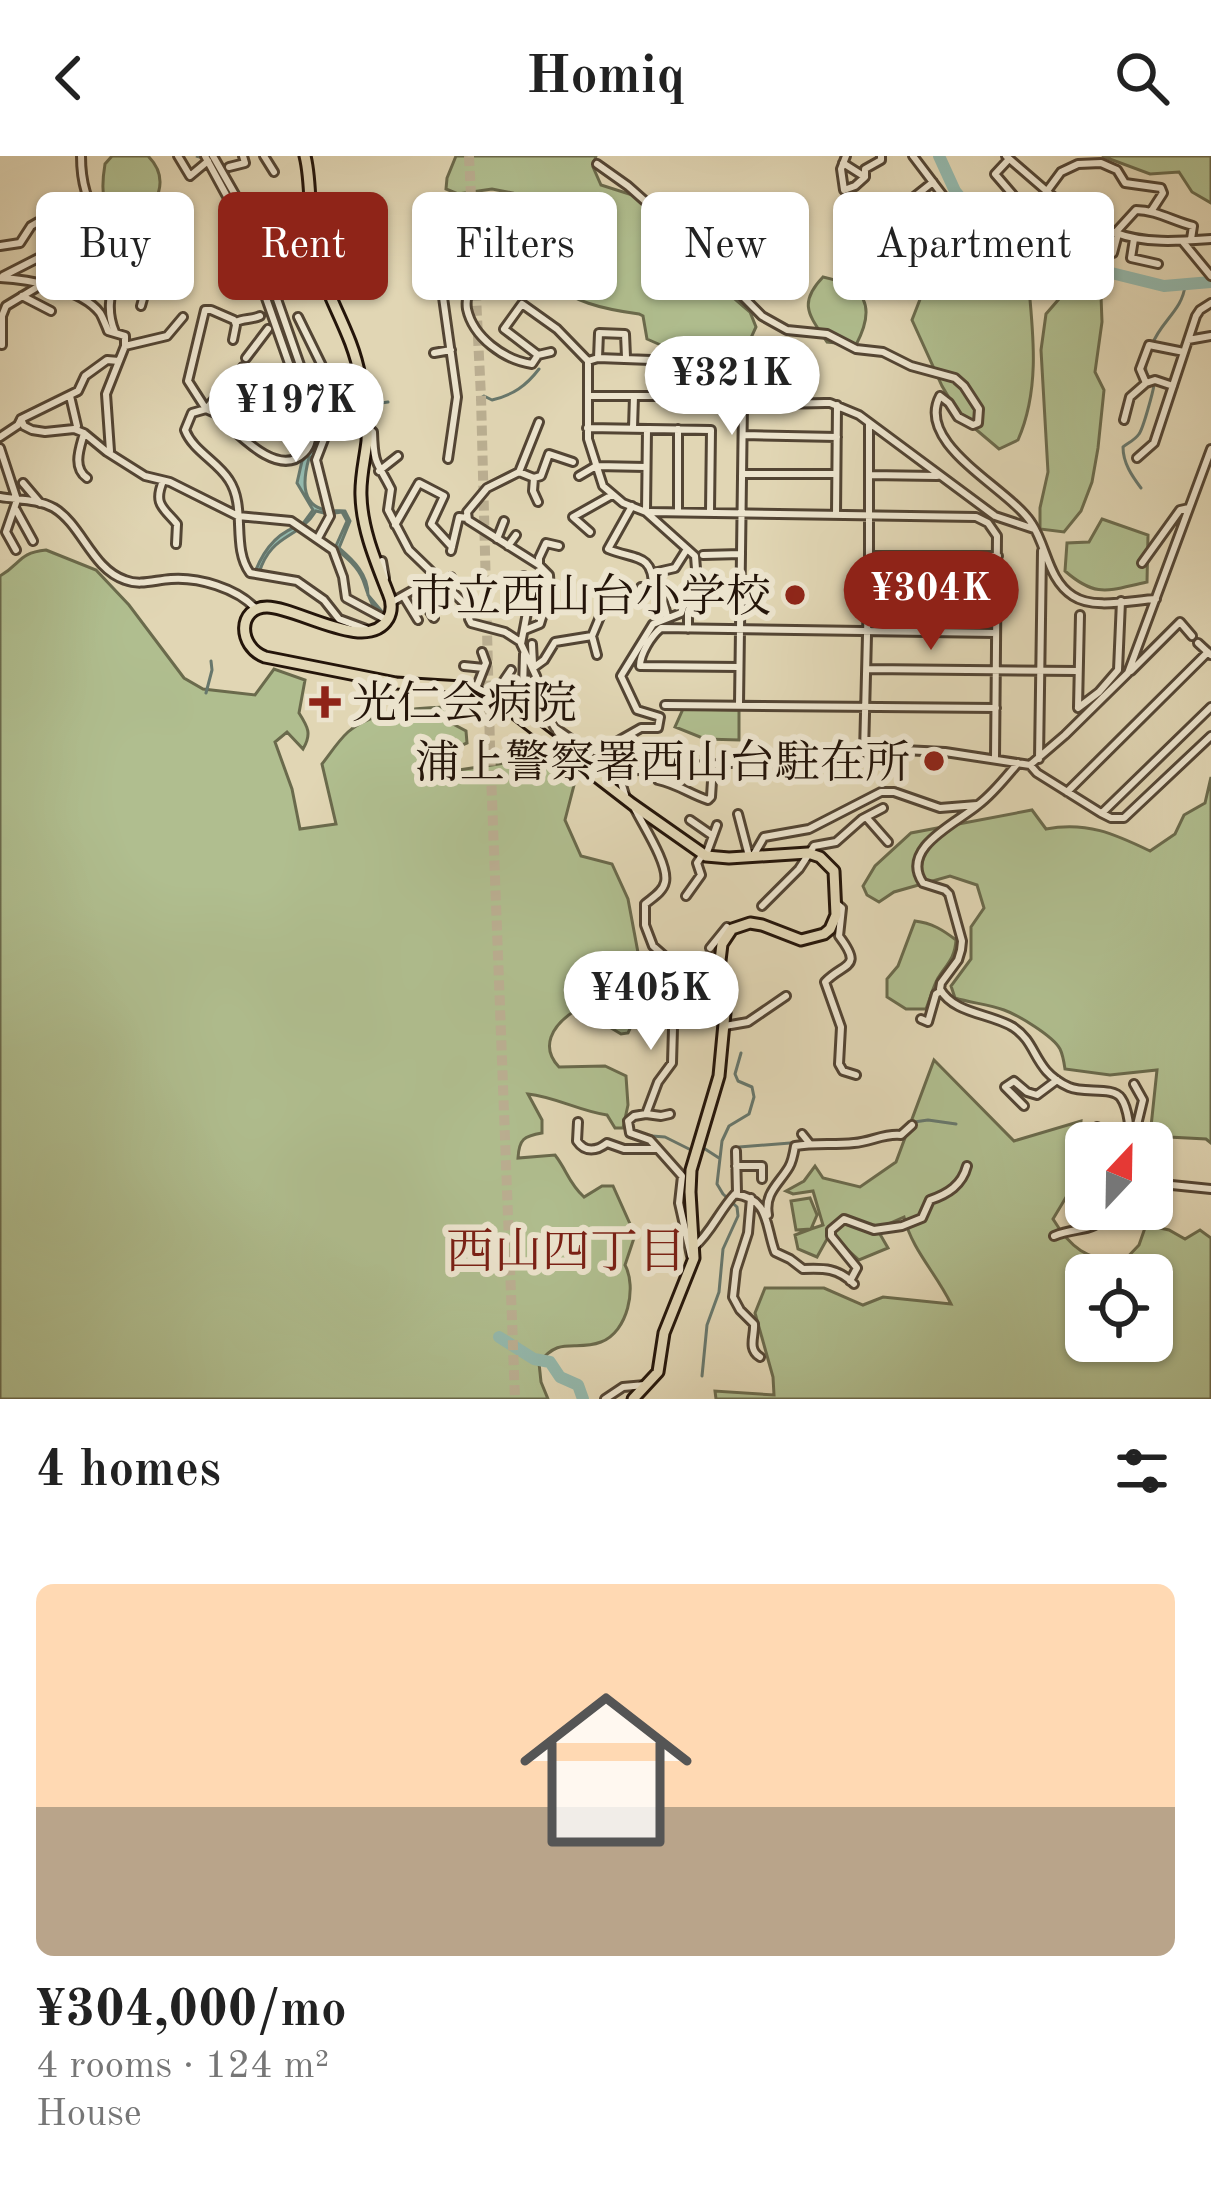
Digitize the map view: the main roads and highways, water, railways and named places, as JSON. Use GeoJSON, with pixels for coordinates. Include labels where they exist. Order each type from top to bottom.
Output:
{"type":"FeatureCollection","features":[{"type":"Feature","properties":{"kind":"main road"},"geometry":{"type":"LineString","coordinates":[[305,156],[311,231],[325,287],[351,339],[360,373],[367,427],[360,494],[375,562],[392,602],[387,620],[371,631],[345,630],[278,609],[256,609],[247,621],[245,637],[253,652],[396,683],[475,691],[496,700],[705,855],[808,853],[834,871],[836,915],[830,929],[807,940],[756,923],[744,924],[730,931],[720,952],[725,1013],[718,1076],[691,1170],[694,1253],[664,1333],[659,1370],[633,1399]]}},
{"type":"Feature","properties":{"kind":"water"},"geometry":{"type":"Polygon","coordinates":[[[196,156],[214,158],[232,192],[227,192],[211,160],[196,156]]]}},
{"type":"Feature","properties":{"kind":"water"},"geometry":{"type":"Polygon","coordinates":[[[271,300],[277,300],[324,434],[309,458],[307,496],[327,511],[345,511],[350,521],[339,548],[363,574],[368,594],[358,571],[335,548],[347,521],[342,512],[316,511],[301,527],[270,551],[259,573],[255,572],[273,542],[302,525],[313,510],[297,483],[316,435],[271,300]]]}},
{"type":"Feature","properties":{"kind":"waterway"},"geometry":{"type":"LineString","coordinates":[[939,156],[955,191],[972,212],[1022,232],[1055,256],[1164,286],[1211,282]]}},
{"type":"Feature","properties":{"kind":"waterway"},"geometry":{"type":"LineString","coordinates":[[1152,345],[1180,302],[1185,285]]}},
{"type":"Feature","properties":{"kind":"waterway"},"geometry":{"type":"LineString","coordinates":[[1141,488],[1126,464],[1123,447],[1139,434],[1150,402],[1154,385],[1146,370],[1149,354]]}},
{"type":"Feature","properties":{"kind":"waterway"},"geometry":{"type":"LineString","coordinates":[[478,400],[513,392],[539,369]]}},
{"type":"Feature","properties":{"kind":"waterway"},"geometry":{"type":"LineString","coordinates":[[218,389],[221,385]]}},
{"type":"Feature","properties":{"kind":"waterway"},"geometry":{"type":"LineString","coordinates":[[314,401],[329,398],[351,404]]}},
{"type":"Feature","properties":{"kind":"waterway"},"geometry":{"type":"LineString","coordinates":[[368,405],[388,402]]}},
{"type":"Feature","properties":{"kind":"waterway"},"geometry":{"type":"LineString","coordinates":[[206,693],[211,661]]}},
{"type":"Feature","properties":{"kind":"waterway"},"geometry":{"type":"LineString","coordinates":[[702,1376],[723,1249],[738,1216],[737,1207],[717,1184],[722,1141],[729,1126],[749,1114],[754,1097],[752,1087],[738,1081],[735,1074],[741,1053]]}},
{"type":"Feature","properties":{"kind":"waterway"},"geometry":{"type":"LineString","coordinates":[[914,1122],[956,1124]]}},
{"type":"Feature","properties":{"kind":"waterway"},"geometry":{"type":"LineString","coordinates":[[652,1136],[691,1150]]}},
{"type":"Feature","properties":{"kind":"waterway"},"geometry":{"type":"LineString","coordinates":[[812,1141],[851,1140]]}},
{"type":"Feature","properties":{"kind":"waterway"},"geometry":{"type":"LineString","coordinates":[[739,1147],[803,1142]]}},
{"type":"Feature","properties":{"kind":"waterway"},"geometry":{"type":"LineString","coordinates":[[702,1147],[719,1158]]}},
{"type":"Feature","properties":{"kind":"waterway"},"geometry":{"type":"LineString","coordinates":[[499,1337],[534,1359],[550,1362],[560,1377],[578,1385],[583,1399]]}},
{"type":"Feature","properties":{"kind":"tunnel"},"geometry":{"type":"LineString","coordinates":[[469,156],[515,1399]]}},
{"type":"Feature","properties":{"kind":"place","name":"市立西山台小学校"},"geometry":{"type":"Point","coordinates":[795,595]}},
{"type":"Feature","properties":{"kind":"place","name":"光仁会病院"},"geometry":{"type":"Point","coordinates":[325,702]}},
{"type":"Feature","properties":{"kind":"place","name":"浦上警察署西山台駐在所"},"geometry":{"type":"Point","coordinates":[934,761]}},
{"type":"Feature","properties":{"kind":"district","name":"西山四丁目"},"geometry":{"type":"Point","coordinates":[566,1250]}}]}
